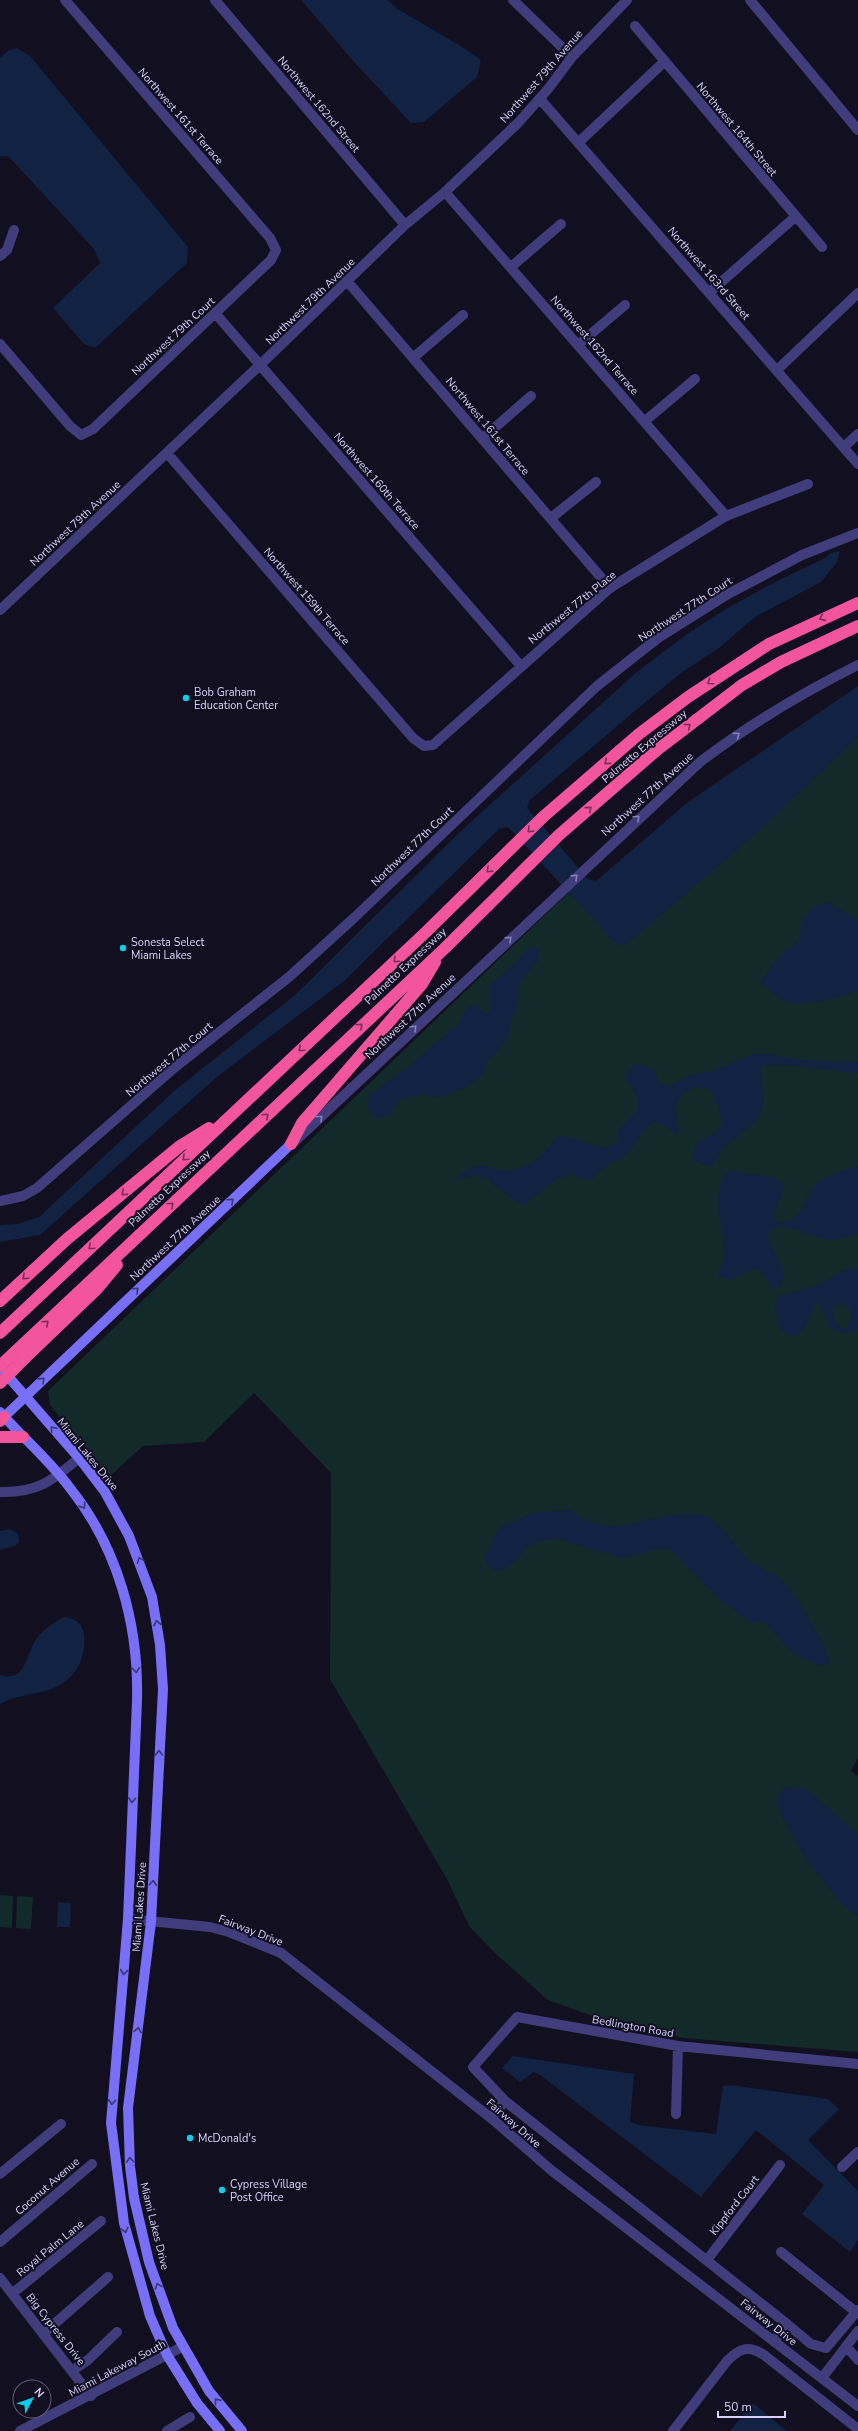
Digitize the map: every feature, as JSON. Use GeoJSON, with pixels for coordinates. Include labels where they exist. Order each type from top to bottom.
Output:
{"type":"FeatureCollection","features":[{"type":"Feature","properties":{"kind":"highway","name":"Palmetto Expressway"},"geometry":{"type":"LineString","coordinates":[[1,1332],[543,818],[639,734],[731,668],[769,644],[858,603]]}},
{"type":"Feature","properties":{"kind":"highway","name":"Palmetto Expressway"},"geometry":{"type":"LineString","coordinates":[[21,1354],[97,1289],[151,1224],[444,950],[559,835],[657,750],[742,685],[781,662],[858,626]]}},
{"type":"Feature","properties":{"kind":"highway"},"geometry":{"type":"LineString","coordinates":[[291,1144],[302,1123],[422,984],[444,950]]}},
{"type":"Feature","properties":{"kind":"highway"},"geometry":{"type":"LineString","coordinates":[[0,1301],[66,1239],[180,1146],[234,1112]]}},
{"type":"Feature","properties":{"kind":"highway"},"geometry":{"type":"LineString","coordinates":[[0,1367],[21,1354]]}},
{"type":"Feature","properties":{"kind":"highway"},"geometry":{"type":"LineString","coordinates":[[0,1383],[21,1354]]}},
{"type":"Feature","properties":{"kind":"highway"},"geometry":{"type":"LineString","coordinates":[[0,1437],[23,1437]]}},
{"type":"Feature","properties":{"kind":"main road","name":"Northwest 77th Avenue"},"geometry":{"type":"LineString","coordinates":[[1,1417],[291,1144]]}},
{"type":"Feature","properties":{"kind":"main road","name":"Miami Lakes Drive"},"geometry":{"type":"LineString","coordinates":[[0,1367],[79,1458],[105,1492],[129,1536],[147,1581],[158,1629],[163,1688],[151,1922],[128,2108],[130,2166],[134,2198],[150,2262],[182,2347],[209,2391],[242,2431]]}},
{"type":"Feature","properties":{"kind":"main road","name":"Miami Lakes Drive"},"geometry":{"type":"LineString","coordinates":[[1,1417],[60,1475],[90,1516],[109,1551],[124,1593],[131,1623],[137,1693],[129,1859],[128,1919],[111,2123],[124,2223],[150,2316],[167,2355],[196,2403],[220,2431]]}},
{"type":"Feature","properties":{"kind":"street","name":"Northwest 161st Terrace"},"geometry":{"type":"LineString","coordinates":[[65,0],[270,238],[276,250]]}},
{"type":"Feature","properties":{"kind":"street","name":"Northwest 162nd Street"},"geometry":{"type":"LineString","coordinates":[[214,0],[405,224]]}},
{"type":"Feature","properties":{"kind":"street"},"geometry":{"type":"LineString","coordinates":[[513,0],[572,57]]}},
{"type":"Feature","properties":{"kind":"street","name":"Northwest 79th Avenue"},"geometry":{"type":"LineString","coordinates":[[0,610],[261,364],[405,224],[445,192],[518,123],[540,99],[572,57],[627,0]]}},
{"type":"Feature","properties":{"kind":"street"},"geometry":{"type":"LineString","coordinates":[[750,0],[858,130]]}},
{"type":"Feature","properties":{"kind":"street","name":"Northwest 164th Street"},"geometry":{"type":"LineString","coordinates":[[635,26],[822,247]]}},
{"type":"Feature","properties":{"kind":"street"},"geometry":{"type":"LineString","coordinates":[[579,142],[665,61]]}},
{"type":"Feature","properties":{"kind":"street","name":"Northwest 163rd Street"},"geometry":{"type":"LineString","coordinates":[[540,99],[778,370],[858,464]]}},
{"type":"Feature","properties":{"kind":"street","name":"Northwest 162nd Terrace"},"geometry":{"type":"LineString","coordinates":[[445,192],[726,516]]}},
{"type":"Feature","properties":{"kind":"street"},"geometry":{"type":"LineString","coordinates":[[710,292],[795,216]]}},
{"type":"Feature","properties":{"kind":"street"},"geometry":{"type":"LineString","coordinates":[[511,267],[561,224]]}},
{"type":"Feature","properties":{"kind":"street"},"geometry":{"type":"LineString","coordinates":[[0,256],[7,250],[14,230]]}},
{"type":"Feature","properties":{"kind":"street","name":"Northwest 79th Court"},"geometry":{"type":"LineString","coordinates":[[0,344],[70,426],[82,435],[93,429],[271,260],[276,250]]}},
{"type":"Feature","properties":{"kind":"street","name":"Northwest 161st Terrace"},"geometry":{"type":"LineString","coordinates":[[347,281],[414,357],[610,588]]}},
{"type":"Feature","properties":{"kind":"street"},"geometry":{"type":"LineString","coordinates":[[778,370],[858,293]]}},
{"type":"Feature","properties":{"kind":"street"},"geometry":{"type":"LineString","coordinates":[[578,345],[625,305]]}},
{"type":"Feature","properties":{"kind":"street","name":"Northwest 160th Terrace"},"geometry":{"type":"LineString","coordinates":[[215,312],[520,666]]}},
{"type":"Feature","properties":{"kind":"street"},"geometry":{"type":"LineString","coordinates":[[414,357],[463,315]]}},
{"type":"Feature","properties":{"kind":"street"},"geometry":{"type":"LineString","coordinates":[[645,421],[695,379]]}},
{"type":"Feature","properties":{"kind":"street"},"geometry":{"type":"LineString","coordinates":[[483,438],[531,396]]}},
{"type":"Feature","properties":{"kind":"street"},"geometry":{"type":"LineString","coordinates":[[844,447],[858,434]]}},
{"type":"Feature","properties":{"kind":"street","name":"Northwest 159th Terrace"},"geometry":{"type":"LineString","coordinates":[[167,453],[414,738],[424,746],[433,745]]}},
{"type":"Feature","properties":{"kind":"street"},"geometry":{"type":"LineString","coordinates":[[551,518],[596,482]]}},
{"type":"Feature","properties":{"kind":"street","name":"Northwest 77th Place"},"geometry":{"type":"LineString","coordinates":[[433,745],[520,666],[610,588],[726,516],[808,484]]}},
{"type":"Feature","properties":{"kind":"street","name":"Northwest 77th Court"},"geometry":{"type":"LineString","coordinates":[[0,1201],[23,1196],[37,1188],[174,1068],[289,977],[355,917],[597,686],[658,638],[734,590],[802,555],[858,533]]}},
{"type":"Feature","properties":{"kind":"street","name":"Northwest 77th Avenue"},"geometry":{"type":"LineString","coordinates":[[291,1144],[683,776],[746,728],[779,707],[858,665]]}},
{"type":"Feature","properties":{"kind":"street"},"geometry":{"type":"LineString","coordinates":[[0,1492],[35,1489],[60,1475],[79,1458]]}},
{"type":"Feature","properties":{"kind":"street","name":"Fairway Drive"},"geometry":{"type":"LineString","coordinates":[[128,1919],[210,1927],[229,1932],[281,1952],[491,2118],[551,2170],[858,2406]]}},
{"type":"Feature","properties":{"kind":"street","name":"Bedlington Road"},"geometry":{"type":"LineString","coordinates":[[857,2311],[826,2348],[811,2344],[505,2101],[473,2067],[517,2017],[678,2046],[858,2064]]}},
{"type":"Feature","properties":{"kind":"street"},"geometry":{"type":"LineString","coordinates":[[676,2114],[678,2046]]}},
{"type":"Feature","properties":{"kind":"street"},"geometry":{"type":"LineString","coordinates":[[491,2118],[505,2101]]}},
{"type":"Feature","properties":{"kind":"street"},"geometry":{"type":"LineString","coordinates":[[0,2174],[61,2124]]}},
{"type":"Feature","properties":{"kind":"street"},"geometry":{"type":"LineString","coordinates":[[842,2167],[858,2152]]}},
{"type":"Feature","properties":{"kind":"street","name":"Coconut Avenue"},"geometry":{"type":"LineString","coordinates":[[0,2242],[92,2164]]}},
{"type":"Feature","properties":{"kind":"street","name":"Kippford Court"},"geometry":{"type":"LineString","coordinates":[[707,2260],[780,2165]]}},
{"type":"Feature","properties":{"kind":"street","name":"Royal Palm Lane"},"geometry":{"type":"LineString","coordinates":[[13,2293],[101,2221]]}},
{"type":"Feature","properties":{"kind":"street"},"geometry":{"type":"LineString","coordinates":[[781,2252],[857,2311]]}},
{"type":"Feature","properties":{"kind":"street"},"geometry":{"type":"LineString","coordinates":[[44,2332],[108,2277]]}},
{"type":"Feature","properties":{"kind":"street","name":"Big Cypress Drive"},"geometry":{"type":"LineString","coordinates":[[0,2278],[44,2332],[91,2396]]}},
{"type":"Feature","properties":{"kind":"street"},"geometry":{"type":"LineString","coordinates":[[774,2341],[787,2324]]}},
{"type":"Feature","properties":{"kind":"street"},"geometry":{"type":"LineString","coordinates":[[822,2378],[858,2331]]}},
{"type":"Feature","properties":{"kind":"street"},"geometry":{"type":"LineString","coordinates":[[73,2370],[88,2360],[117,2332]]}},
{"type":"Feature","properties":{"kind":"street"},"geometry":{"type":"LineString","coordinates":[[846,2346],[858,2360]]}},
{"type":"Feature","properties":{"kind":"street","name":"Miami Lakeway South"},"geometry":{"type":"LineString","coordinates":[[20,2431],[91,2396],[182,2347]]}},
{"type":"Feature","properties":{"kind":"street"},"geometry":{"type":"LineString","coordinates":[[673,2431],[727,2361],[736,2352],[745,2348],[754,2349],[764,2355],[858,2429]]}},
{"type":"Feature","properties":{"kind":"street"},"geometry":{"type":"LineString","coordinates":[[167,2431],[190,2418]]}},
{"type":"Feature","properties":{"kind":"green space"},"geometry":{"type":"Polygon","coordinates":[[[858,731],[858,1758],[851,1771],[858,1776],[858,2052],[684,2038],[606,2021],[548,2000],[497,1955],[469,1926],[448,1881],[330,1679],[331,1473],[254,1393],[204,1442],[143,1446],[109,1477],[50,1405],[48,1391],[570,891],[622,943],[858,731]]]}},
{"type":"Feature","properties":{"kind":"green space"},"geometry":{"type":"Polygon","coordinates":[[[0,1895],[13,1896],[12,1928],[0,1927],[0,1895]]]}},
{"type":"Feature","properties":{"kind":"green space"},"geometry":{"type":"Polygon","coordinates":[[[17,1896],[33,1897],[31,1929],[16,1928],[17,1896]]]}},
{"type":"Feature","properties":{"kind":"water"},"geometry":{"type":"Polygon","coordinates":[[[301,0],[388,0],[396,8],[459,45],[481,60],[477,77],[424,122],[411,123],[354,62],[301,0]]]}},
{"type":"Feature","properties":{"kind":"water"},"geometry":{"type":"Polygon","coordinates":[[[17,48],[30,56],[188,247],[187,263],[95,348],[84,344],[53,308],[100,263],[94,249],[8,156],[0,157],[0,58],[9,50],[17,48]]]}},
{"type":"Feature","properties":{"kind":"water"},"geometry":{"type":"Polygon","coordinates":[[[840,551],[837,562],[821,582],[755,617],[719,648],[681,673],[530,800],[527,808],[588,879],[596,881],[688,802],[858,686],[858,737],[760,830],[632,940],[624,945],[616,944],[508,827],[499,829],[344,981],[218,1076],[40,1235],[0,1242],[0,1225],[17,1224],[39,1217],[174,1091],[295,995],[464,828],[638,671],[687,634],[729,607],[773,583],[825,558],[831,553],[840,551]]]}},
{"type":"Feature","properties":{"kind":"water"},"geometry":{"type":"Polygon","coordinates":[[[828,902],[858,921],[858,990],[844,996],[816,1002],[787,1002],[774,995],[760,982],[775,961],[798,941],[803,919],[812,908],[828,902]]]}},
{"type":"Feature","properties":{"kind":"water"},"geometry":{"type":"Polygon","coordinates":[[[534,947],[539,951],[539,959],[520,983],[518,1006],[509,1024],[509,1033],[506,1040],[487,1063],[483,1075],[469,1086],[442,1096],[435,1097],[422,1094],[401,1099],[388,1116],[376,1119],[368,1107],[369,1098],[373,1092],[407,1068],[459,1023],[466,1010],[474,1003],[486,1015],[490,1012],[490,984],[503,974],[527,950],[534,947]]]}},
{"type":"Feature","properties":{"kind":"water"},"geometry":{"type":"Polygon","coordinates":[[[755,1054],[766,1054],[798,1060],[858,1062],[858,1073],[798,1066],[764,1065],[761,1069],[764,1102],[761,1114],[755,1123],[723,1148],[712,1167],[692,1160],[697,1142],[713,1134],[722,1126],[720,1111],[709,1089],[698,1087],[683,1093],[677,1102],[676,1112],[678,1136],[661,1123],[653,1123],[645,1129],[630,1151],[622,1158],[608,1164],[592,1179],[583,1180],[572,1173],[557,1179],[525,1204],[519,1204],[491,1183],[489,1179],[484,1180],[479,1175],[456,1180],[457,1177],[463,1172],[479,1166],[486,1166],[505,1171],[516,1170],[523,1167],[544,1153],[558,1135],[604,1148],[617,1143],[620,1128],[638,1110],[638,1097],[625,1077],[633,1065],[638,1064],[654,1070],[659,1084],[669,1086],[688,1076],[712,1071],[755,1054]]]}},
{"type":"Feature","properties":{"kind":"water"},"geometry":{"type":"Polygon","coordinates":[[[858,1166],[858,1232],[843,1238],[831,1239],[820,1238],[792,1228],[782,1227],[770,1229],[770,1244],[784,1273],[783,1280],[778,1288],[771,1288],[764,1275],[757,1269],[748,1271],[732,1280],[718,1276],[724,1255],[718,1201],[722,1182],[727,1171],[772,1177],[781,1181],[784,1186],[774,1215],[776,1221],[784,1222],[791,1220],[797,1215],[810,1193],[820,1181],[843,1170],[858,1166]]]}},
{"type":"Feature","properties":{"kind":"water"},"geometry":{"type":"Polygon","coordinates":[[[846,1269],[858,1269],[858,1326],[848,1334],[831,1329],[819,1302],[816,1303],[804,1329],[799,1333],[794,1335],[788,1334],[780,1329],[775,1310],[777,1296],[814,1287],[846,1269]],[[841,1303],[833,1307],[833,1317],[840,1328],[846,1328],[852,1319],[849,1306],[841,1303]]]}},
{"type":"Feature","properties":{"kind":"water"},"geometry":{"type":"Polygon","coordinates":[[[569,1510],[584,1520],[603,1526],[632,1524],[676,1514],[704,1516],[710,1519],[722,1529],[747,1559],[758,1567],[778,1577],[784,1583],[800,1604],[816,1631],[828,1654],[830,1662],[823,1666],[795,1655],[764,1622],[749,1622],[717,1597],[671,1550],[659,1548],[623,1558],[557,1539],[543,1540],[527,1546],[517,1560],[502,1570],[495,1571],[487,1564],[484,1557],[500,1527],[532,1513],[569,1510]]]}},
{"type":"Feature","properties":{"kind":"water"},"geometry":{"type":"Polygon","coordinates":[[[10,1529],[18,1534],[19,1542],[15,1546],[0,1550],[0,1531],[10,1529]]]}},
{"type":"Feature","properties":{"kind":"water"},"geometry":{"type":"Polygon","coordinates":[[[64,1617],[78,1622],[82,1627],[84,1634],[83,1655],[73,1674],[55,1688],[11,1699],[0,1704],[0,1675],[15,1675],[20,1671],[24,1666],[33,1645],[42,1632],[64,1617]]]}},
{"type":"Feature","properties":{"kind":"water"},"geometry":{"type":"Polygon","coordinates":[[[786,1787],[805,1788],[858,1834],[858,1916],[836,1898],[805,1855],[786,1824],[777,1800],[781,1792],[786,1787]]]}},
{"type":"Feature","properties":{"kind":"water"},"geometry":{"type":"Polygon","coordinates":[[[58,1902],[71,1903],[70,1927],[57,1927],[58,1902]]]}},
{"type":"Feature","properties":{"kind":"water"},"geometry":{"type":"Polygon","coordinates":[[[513,2056],[634,2074],[630,2122],[639,2125],[716,2134],[723,2086],[731,2085],[828,2099],[839,2109],[808,2140],[858,2191],[858,2240],[850,2252],[802,2214],[824,2185],[756,2130],[701,2197],[540,2075],[534,2072],[520,2082],[502,2068],[513,2056]]]}},
{"type":"Feature","properties":{"kind":"water"},"geometry":{"type":"Polygon","coordinates":[[[753,2403],[787,2431],[730,2431],[753,2403]]]}},
{"type":"Feature","properties":{"kind":"place","name":"Bob Graham Education Center"},"geometry":{"type":"Point","coordinates":[186,698]}},
{"type":"Feature","properties":{"kind":"place","name":"Sonesta Select Miami Lakes"},"geometry":{"type":"Point","coordinates":[123,948]}},
{"type":"Feature","properties":{"kind":"place","name":"McDonald's"},"geometry":{"type":"Point","coordinates":[190,2138]}},
{"type":"Feature","properties":{"kind":"place","name":"Cypress Village Post Office"},"geometry":{"type":"Point","coordinates":[222,2190]}}]}
